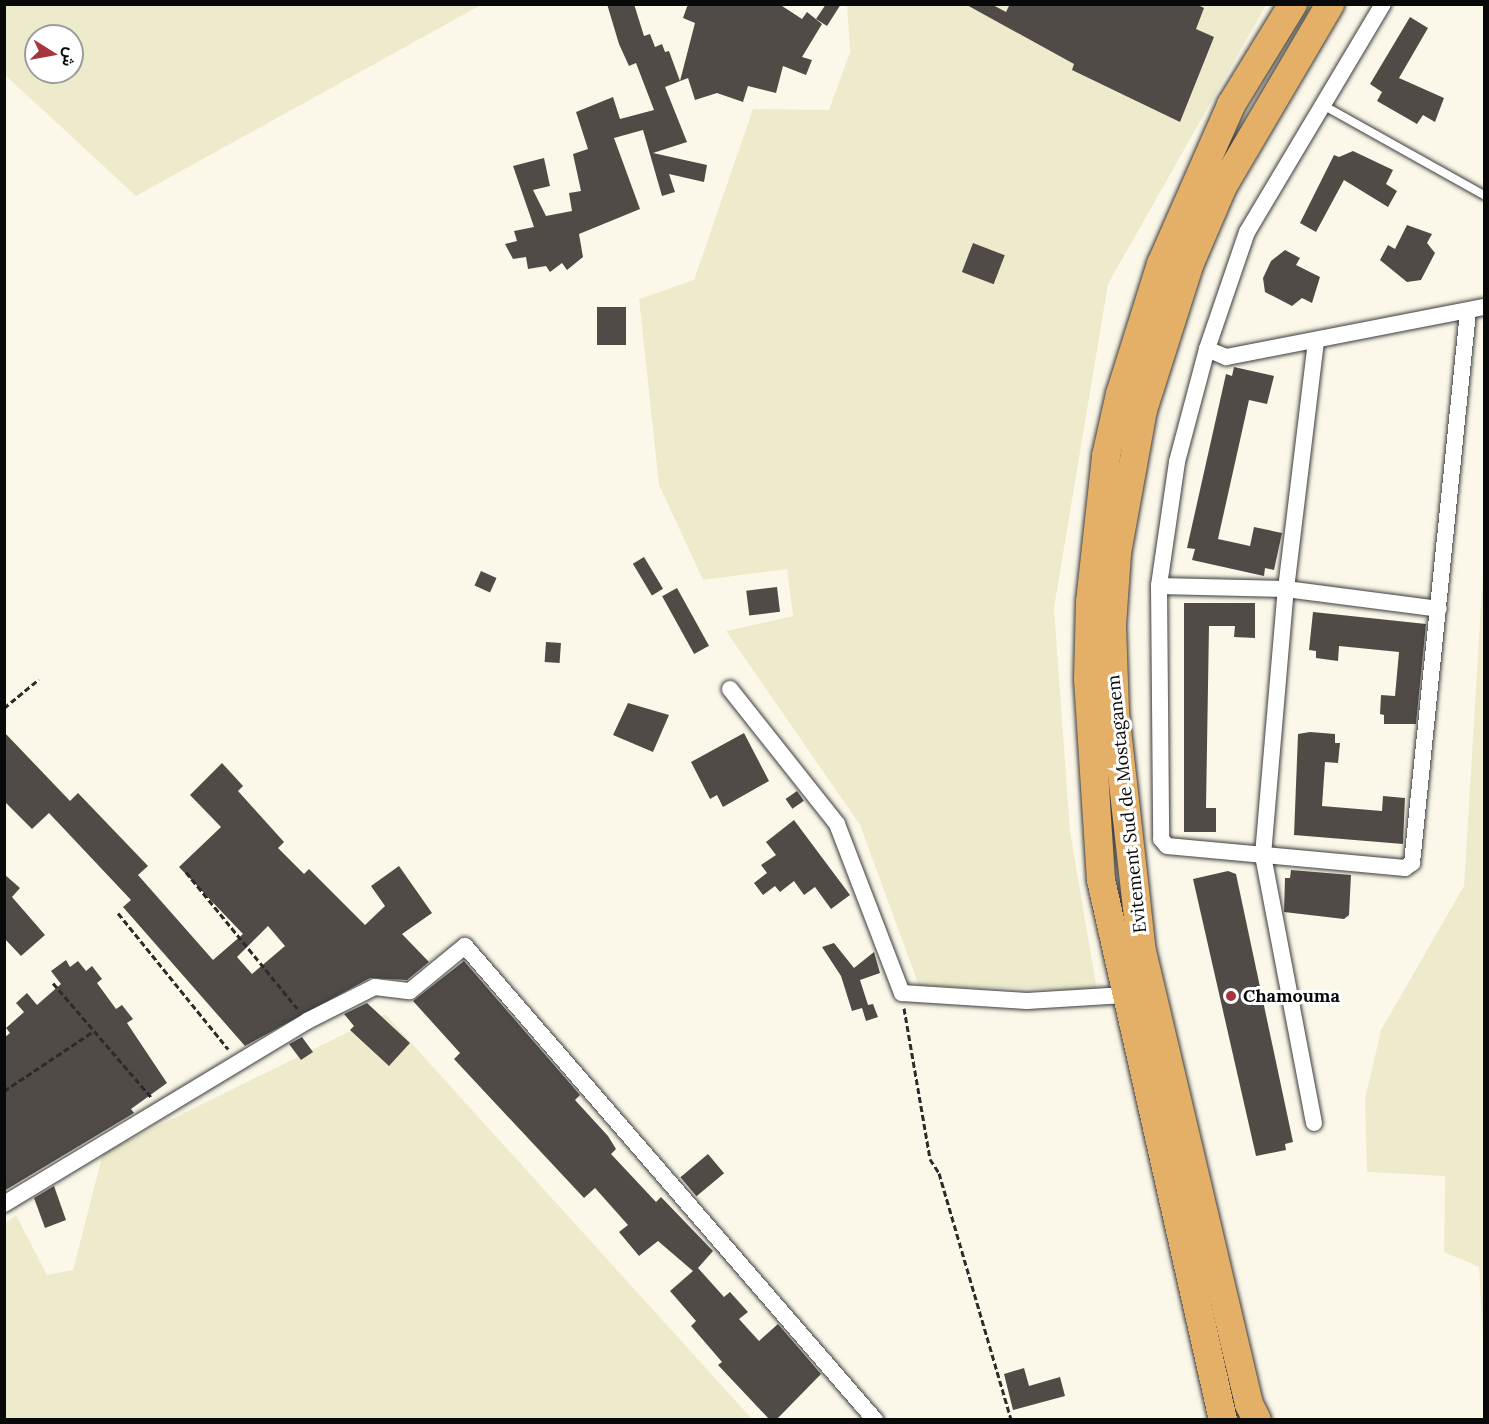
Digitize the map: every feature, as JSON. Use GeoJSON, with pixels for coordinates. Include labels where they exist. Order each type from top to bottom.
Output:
{"type":"FeatureCollection","features":[{"type":"Feature","properties":{"kind":"highway","name":"Evitement Sud de Mostaganem"},"geometry":{"type":"LineString","coordinates":[[1223,1419],[1125,995],[1101,880],[1088,679],[1096,528],[1106,456],[1120,394],[1161,264],[1192,189],[1231,105],[1293,4]]}},
{"type":"Feature","properties":{"kind":"highway","name":"Evitement Sud de Mostaganem"},"geometry":{"type":"LineString","coordinates":[[1257,1419],[1247,1393],[1142,953],[1118,747],[1112,625],[1117,553],[1143,410],[1187,273],[1223,186],[1330,4]]}},
{"type":"Feature","properties":{"kind":"street"},"geometry":{"type":"LineString","coordinates":[[1383,4],[1321,104],[1247,232],[1207,349],[1177,462],[1159,586],[1161,839],[1167,846],[1405,868],[1412,863],[1468,312]]}},
{"type":"Feature","properties":{"kind":"street"},"geometry":{"type":"LineString","coordinates":[[1207,349],[1226,357],[1485,307]]}},
{"type":"Feature","properties":{"kind":"street"},"geometry":{"type":"LineString","coordinates":[[1314,1123],[1263,855],[1286,589],[1316,340]]}},
{"type":"Feature","properties":{"kind":"street"},"geometry":{"type":"LineString","coordinates":[[1159,586],[1286,589],[1439,609]]}},
{"type":"Feature","properties":{"kind":"street"},"geometry":{"type":"LineString","coordinates":[[730,689],[837,824],[902,993],[1027,1001],[1125,995]]}},
{"type":"Feature","properties":{"kind":"street"},"geometry":{"type":"LineString","coordinates":[[4,1204],[307,1022],[375,987],[410,991],[461,946],[469,947],[875,1419]]}},
{"type":"Feature","properties":{"kind":"lane"},"geometry":{"type":"LineString","coordinates":[[1321,104],[1485,195]]}},
{"type":"Feature","properties":{"kind":"path"},"geometry":{"type":"LineString","coordinates":[[4,708],[39,679]]}},
{"type":"Feature","properties":{"kind":"path"},"geometry":{"type":"LineString","coordinates":[[186,872],[307,1022]]}},
{"type":"Feature","properties":{"kind":"path"},"geometry":{"type":"LineString","coordinates":[[118,913],[239,1062]]}},
{"type":"Feature","properties":{"kind":"path"},"geometry":{"type":"LineString","coordinates":[[53,983],[151,1097]]}},
{"type":"Feature","properties":{"kind":"path"},"geometry":{"type":"LineString","coordinates":[[902,993],[930,1159],[939,1173],[1011,1419]]}},
{"type":"Feature","properties":{"kind":"path"},"geometry":{"type":"LineString","coordinates":[[4,1091],[94,1031]]}},
{"type":"Feature","properties":{"kind":"shaded area"},"geometry":{"type":"Polygon","coordinates":[[[5,4],[481,5],[136,196],[5,75],[5,4]]]}},
{"type":"Feature","properties":{"kind":"shaded area"},"geometry":{"type":"Polygon","coordinates":[[[847,5],[1266,5],[1108,284],[1054,608],[1070,831],[1097,990],[919,986],[860,825],[726,631],[793,616],[787,569],[703,580],[659,485],[639,299],[694,280],[753,109],[829,110],[850,52],[847,5]]]}},
{"type":"Feature","properties":{"kind":"shaded area"},"geometry":{"type":"Polygon","coordinates":[[[1484,555],[1484,1361],[1479,1267],[1444,1252],[1445,1176],[1367,1172],[1365,1099],[1381,1030],[1464,886],[1484,555]]]}},
{"type":"Feature","properties":{"kind":"shaded area"},"geometry":{"type":"Polygon","coordinates":[[[385,1014],[752,1419],[5,1420],[5,1223],[16,1215],[47,1275],[73,1270],[103,1153],[385,1014]]]}},
{"type":"Feature","properties":{"kind":"building"},"geometry":{"type":"Polygon","coordinates":[[[607,4],[634,4],[644,36],[650,34],[655,47],[662,44],[665,52],[669,51],[680,81],[695,23],[683,18],[688,4],[779,4],[802,19],[807,12],[822,24],[802,57],[812,60],[806,75],[783,66],[776,93],[748,86],[743,102],[717,93],[695,100],[688,78],[665,87],[687,142],[653,153],[707,165],[704,182],[669,174],[675,192],[662,196],[643,130],[614,138],[640,209],[579,234],[583,257],[567,270],[562,263],[550,272],[546,266],[528,269],[526,257],[513,259],[505,244],[517,241],[514,231],[534,227],[513,166],[544,158],[550,186],[533,190],[546,216],[572,211],[569,193],[581,191],[573,154],[588,149],[576,112],[613,97],[620,119],[654,110],[636,63],[629,66],[619,44],[607,4]]]}},
{"type":"Feature","properties":{"kind":"building"},"geometry":{"type":"Polygon","coordinates":[[[826,4],[841,4],[827,26],[816,19],[826,4]]]}},
{"type":"Feature","properties":{"kind":"building"},"geometry":{"type":"Polygon","coordinates":[[[965,4],[991,4],[1006,12],[1010,4],[1196,4],[1204,8],[1196,29],[1214,37],[1180,122],[1072,70],[1074,64],[965,4]]]}},
{"type":"Feature","properties":{"kind":"building"},"geometry":{"type":"Polygon","coordinates":[[[1410,17],[1428,28],[1399,78],[1444,98],[1435,122],[1423,115],[1417,124],[1377,101],[1382,92],[1370,84],[1410,17]]]}},
{"type":"Feature","properties":{"kind":"building"},"geometry":{"type":"Polygon","coordinates":[[[1353,151],[1393,170],[1386,184],[1397,191],[1388,207],[1344,180],[1316,232],[1300,223],[1334,155],[1339,157],[1353,151]]]}},
{"type":"Feature","properties":{"kind":"building"},"geometry":{"type":"Polygon","coordinates":[[[1407,225],[1432,234],[1427,243],[1435,253],[1421,280],[1407,282],[1380,260],[1388,245],[1395,249],[1407,225]]]}},
{"type":"Feature","properties":{"kind":"building"},"geometry":{"type":"Polygon","coordinates":[[[973,243],[1005,255],[994,284],[962,272],[973,243]]]}},
{"type":"Feature","properties":{"kind":"building"},"geometry":{"type":"Polygon","coordinates":[[[1285,250],[1300,258],[1296,265],[1320,277],[1312,303],[1302,298],[1292,306],[1265,292],[1263,278],[1271,261],[1285,250]]]}},
{"type":"Feature","properties":{"kind":"building"},"geometry":{"type":"Polygon","coordinates":[[[597,307],[626,307],[626,345],[597,345],[597,307]]]}},
{"type":"Feature","properties":{"kind":"building"},"geometry":{"type":"Polygon","coordinates":[[[1234,367],[1274,376],[1267,404],[1249,400],[1218,539],[1250,546],[1254,527],[1282,533],[1274,570],[1265,568],[1264,576],[1192,560],[1195,549],[1187,548],[1226,374],[1232,376],[1234,367]]]}},
{"type":"Feature","properties":{"kind":"building"},"geometry":{"type":"Polygon","coordinates":[[[644,557],[663,589],[652,595],[633,564],[644,557]]]}},
{"type":"Feature","properties":{"kind":"building"},"geometry":{"type":"Polygon","coordinates":[[[481,571],[497,578],[490,593],[474,586],[481,571]]]}},
{"type":"Feature","properties":{"kind":"building"},"geometry":{"type":"Polygon","coordinates":[[[777,587],[780,612],[749,616],[746,591],[777,587]]]}},
{"type":"Feature","properties":{"kind":"building"},"geometry":{"type":"Polygon","coordinates":[[[677,588],[709,646],[694,654],[662,596],[677,588]]]}},
{"type":"Feature","properties":{"kind":"building"},"geometry":{"type":"Polygon","coordinates":[[[1184,603],[1255,603],[1255,638],[1234,637],[1235,626],[1209,626],[1206,808],[1216,808],[1216,832],[1184,832],[1184,603]]]}},
{"type":"Feature","properties":{"kind":"building"},"geometry":{"type":"Polygon","coordinates":[[[1313,612],[1426,624],[1416,724],[1384,724],[1384,715],[1380,714],[1381,695],[1395,696],[1399,652],[1339,646],[1338,661],[1316,658],[1316,651],[1309,650],[1313,612]]]}},
{"type":"Feature","properties":{"kind":"building"},"geometry":{"type":"Polygon","coordinates":[[[546,642],[561,643],[560,663],[545,662],[546,642]]]}},
{"type":"Feature","properties":{"kind":"building"},"geometry":{"type":"Polygon","coordinates":[[[628,703],[669,715],[653,752],[613,735],[628,703]]]}},
{"type":"Feature","properties":{"kind":"building"},"geometry":{"type":"Polygon","coordinates":[[[4,732],[70,801],[78,793],[148,866],[138,875],[213,960],[243,934],[179,867],[221,827],[190,795],[222,763],[243,786],[238,791],[284,842],[278,848],[304,874],[309,869],[365,925],[385,906],[371,886],[399,866],[432,913],[402,934],[429,962],[407,980],[370,978],[245,1046],[123,907],[131,900],[49,813],[32,829],[4,801],[4,732]],[[268,926],[237,957],[252,974],[285,946],[268,926]]]}},
{"type":"Feature","properties":{"kind":"building"},"geometry":{"type":"Polygon","coordinates":[[[1310,732],[1335,734],[1335,743],[1340,743],[1338,763],[1325,762],[1322,806],[1382,811],[1383,796],[1405,798],[1403,844],[1294,835],[1298,734],[1310,732]]]}},
{"type":"Feature","properties":{"kind":"building"},"geometry":{"type":"Polygon","coordinates":[[[744,733],[769,781],[723,807],[717,795],[710,799],[691,762],[744,733]]]}},
{"type":"Feature","properties":{"kind":"building"},"geometry":{"type":"Polygon","coordinates":[[[797,791],[804,801],[792,809],[786,799],[797,791]]]}},
{"type":"Feature","properties":{"kind":"building"},"geometry":{"type":"Polygon","coordinates":[[[794,820],[850,895],[831,909],[815,887],[804,895],[794,881],[780,892],[775,886],[763,895],[754,883],[767,873],[761,865],[776,855],[766,842],[794,820]]]}},
{"type":"Feature","properties":{"kind":"building"},"geometry":{"type":"Polygon","coordinates":[[[1291,870],[1351,875],[1349,915],[1344,919],[1284,912],[1285,878],[1290,878],[1291,870]]]}},
{"type":"Feature","properties":{"kind":"building"},"geometry":{"type":"Polygon","coordinates":[[[1228,871],[1236,874],[1293,1142],[1285,1144],[1286,1150],[1256,1156],[1193,879],[1228,871]]]}},
{"type":"Feature","properties":{"kind":"building"},"geometry":{"type":"Polygon","coordinates":[[[4,874],[20,888],[12,897],[45,935],[21,956],[4,938],[4,874]]]}},
{"type":"Feature","properties":{"kind":"building"},"geometry":{"type":"Polygon","coordinates":[[[834,943],[854,968],[874,952],[880,973],[860,980],[868,1005],[873,1004],[878,1017],[866,1021],[862,1008],[852,1011],[841,976],[822,947],[834,943]]]}},
{"type":"Feature","properties":{"kind":"building"},"geometry":{"type":"Polygon","coordinates":[[[66,960],[70,967],[78,961],[86,971],[92,966],[102,979],[97,983],[116,1009],[122,1005],[133,1019],[127,1023],[167,1083],[131,1109],[134,1113],[4,1191],[4,1038],[10,1033],[6,1028],[24,1012],[16,1003],[27,993],[37,1005],[61,984],[51,971],[66,960]]]}},
{"type":"Feature","properties":{"kind":"building"},"geometry":{"type":"Polygon","coordinates":[[[464,961],[580,1095],[575,1100],[608,1136],[616,1149],[611,1154],[656,1202],[661,1197],[713,1251],[698,1268],[724,1297],[730,1292],[748,1312],[739,1319],[759,1341],[778,1324],[821,1374],[777,1419],[769,1419],[718,1365],[722,1362],[691,1326],[696,1321],[670,1291],[693,1271],[658,1241],[639,1256],[619,1232],[628,1225],[595,1188],[584,1198],[454,1059],[460,1053],[413,1001],[464,961]]]}},
{"type":"Feature","properties":{"kind":"building"},"geometry":{"type":"Polygon","coordinates":[[[367,1003],[410,1043],[389,1066],[350,1030],[354,1026],[344,1014],[367,1003]]]}},
{"type":"Feature","properties":{"kind":"building"},"geometry":{"type":"Polygon","coordinates":[[[302,1037],[313,1052],[301,1060],[289,1044],[302,1037]]]}},
{"type":"Feature","properties":{"kind":"building"},"geometry":{"type":"Polygon","coordinates":[[[708,1154],[724,1173],[696,1196],[680,1177],[708,1154]]]}},
{"type":"Feature","properties":{"kind":"building"},"geometry":{"type":"Polygon","coordinates":[[[54,1186],[66,1220],[45,1228],[34,1198],[54,1186]]]}},
{"type":"Feature","properties":{"kind":"building"},"geometry":{"type":"Polygon","coordinates":[[[1024,1368],[1029,1386],[1060,1377],[1065,1396],[1013,1410],[1004,1374],[1024,1368]]]}},
{"type":"Feature","properties":{"kind":"place","name":"Chamouma"},"geometry":{"type":"Point","coordinates":[1231,996]}}]}
